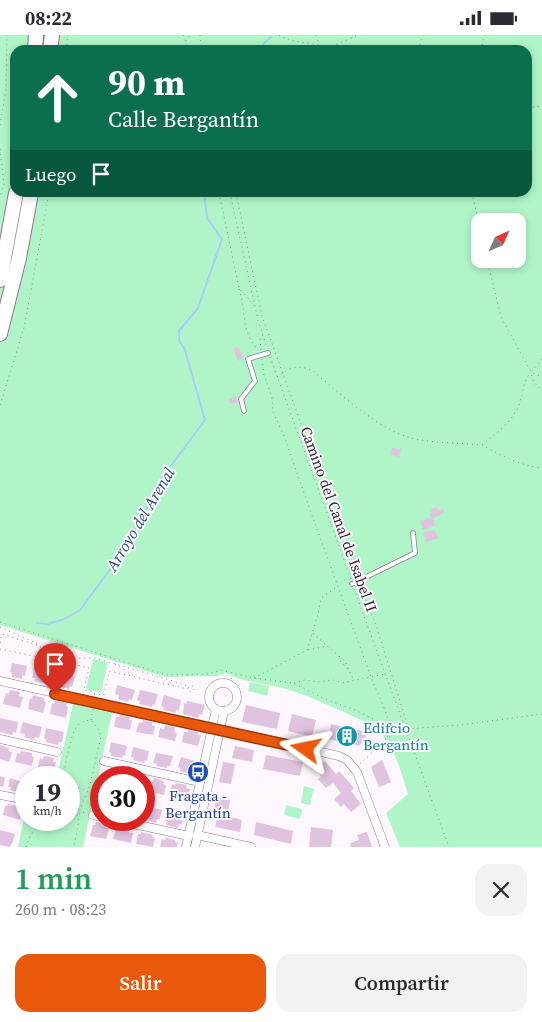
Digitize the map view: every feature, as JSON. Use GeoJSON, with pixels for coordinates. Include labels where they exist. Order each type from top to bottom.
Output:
{"type":"FeatureCollection","features":[{"type":"Feature","properties":{"kind":"highway"},"geometry":{"type":"LineString","coordinates":[[0,281],[15,197]]}},
{"type":"Feature","properties":{"kind":"highway"},"geometry":{"type":"LineString","coordinates":[[0,334],[19,258],[31,197]]}},
{"type":"Feature","properties":{"kind":"street"},"geometry":{"type":"LineString","coordinates":[[0,681],[347,760],[357,772],[385,847]]}},
{"type":"Feature","properties":{"kind":"street"},"geometry":{"type":"LineString","coordinates":[[186,847],[193,835],[220,710]]}},
{"type":"Feature","properties":{"kind":"street"},"geometry":{"type":"LineString","coordinates":[[195,847],[193,835],[200,782],[216,729]]}},
{"type":"Feature","properties":{"kind":"street"},"geometry":{"type":"LineString","coordinates":[[0,739],[57,752]]}},
{"type":"Feature","properties":{"kind":"street"},"geometry":{"type":"LineString","coordinates":[[104,761],[200,782]]}},
{"type":"Feature","properties":{"kind":"street"},"geometry":{"type":"LineString","coordinates":[[0,795],[15,798]]}},
{"type":"Feature","properties":{"kind":"street"},"geometry":{"type":"LineString","coordinates":[[155,828],[251,847]]}},
{"type":"Feature","properties":{"kind":"lane"},"geometry":{"type":"LineString","coordinates":[[244,411],[241,399],[255,381],[248,359],[268,353]]}},
{"type":"Feature","properties":{"kind":"lane"},"geometry":{"type":"LineString","coordinates":[[352,584],[415,553],[413,533]]}},
{"type":"Feature","properties":{"kind":"path"},"geometry":{"type":"LineString","coordinates":[[0,125],[6,89],[6,35]]}},
{"type":"Feature","properties":{"kind":"path"},"geometry":{"type":"LineString","coordinates":[[183,35],[187,45]]}},
{"type":"Feature","properties":{"kind":"path"},"geometry":{"type":"LineString","coordinates":[[186,41],[190,35]]}},
{"type":"Feature","properties":{"kind":"path"},"geometry":{"type":"LineString","coordinates":[[279,35],[289,40],[320,45]]}},
{"type":"Feature","properties":{"kind":"path"},"geometry":{"type":"LineString","coordinates":[[316,35],[320,45]]}},
{"type":"Feature","properties":{"kind":"path"},"geometry":{"type":"LineString","coordinates":[[336,45],[358,35]]}},
{"type":"Feature","properties":{"kind":"path"},"geometry":{"type":"LineString","coordinates":[[0,149],[4,183],[0,196]]}},
{"type":"Feature","properties":{"kind":"path"},"geometry":{"type":"LineString","coordinates":[[0,405],[24,328],[47,197]]}},
{"type":"Feature","properties":{"kind":"path"},"geometry":{"type":"LineString","coordinates":[[220,197],[238,288],[242,297],[246,330],[253,345],[262,354]]}},
{"type":"Feature","properties":{"kind":"path","name":"Camino del Canal de Isabel II"},"geometry":{"type":"LineString","coordinates":[[231,197],[255,305],[276,378],[449,847]]}},
{"type":"Feature","properties":{"kind":"path"},"geometry":{"type":"LineString","coordinates":[[237,197],[262,316],[376,628],[407,724],[405,729],[386,737]]}},
{"type":"Feature","properties":{"kind":"path"},"geometry":{"type":"LineString","coordinates":[[473,197],[477,213]]}},
{"type":"Feature","properties":{"kind":"path"},"geometry":{"type":"LineString","coordinates":[[489,268],[501,317],[533,381],[542,391]]}},
{"type":"Feature","properties":{"kind":"path"},"geometry":{"type":"LineString","coordinates":[[238,288],[255,305]]}},
{"type":"Feature","properties":{"kind":"path"},"geometry":{"type":"LineString","coordinates":[[263,335],[260,340],[264,375],[272,397],[273,412],[284,436],[370,676],[390,723],[389,734],[360,764]]}},
{"type":"Feature","properties":{"kind":"path"},"geometry":{"type":"LineString","coordinates":[[481,445],[512,417],[524,390],[525,378],[542,359]]}},
{"type":"Feature","properties":{"kind":"path"},"geometry":{"type":"LineString","coordinates":[[276,378],[290,368],[302,366],[313,371],[380,424],[407,437],[429,441],[481,445],[500,455],[542,468]]}},
{"type":"Feature","properties":{"kind":"path"},"geometry":{"type":"LineString","coordinates":[[530,372],[542,377]]}},
{"type":"Feature","properties":{"kind":"path"},"geometry":{"type":"LineString","coordinates":[[307,650],[321,598],[339,586]]}},
{"type":"Feature","properties":{"kind":"path"},"geometry":{"type":"LineString","coordinates":[[0,622],[166,675],[208,674],[221,670],[253,678],[293,683],[327,700],[355,710],[377,721],[390,723],[397,728],[460,725],[542,714]]}},
{"type":"Feature","properties":{"kind":"path"},"geometry":{"type":"LineString","coordinates":[[0,627],[38,646],[55,660]]}},
{"type":"Feature","properties":{"kind":"path"},"geometry":{"type":"LineString","coordinates":[[313,633],[348,665],[354,681]]}},
{"type":"Feature","properties":{"kind":"path"},"geometry":{"type":"LineString","coordinates":[[0,643],[2,634],[38,646]]}},
{"type":"Feature","properties":{"kind":"path"},"geometry":{"type":"LineString","coordinates":[[253,678],[307,650],[327,646]]}},
{"type":"Feature","properties":{"kind":"path"},"geometry":{"type":"LineString","coordinates":[[0,649],[89,668],[84,690],[94,693],[104,695],[109,671],[188,688],[174,681],[89,657],[70,659],[64,662]]}},
{"type":"Feature","properties":{"kind":"path"},"geometry":{"type":"LineString","coordinates":[[112,663],[136,677]]}},
{"type":"Feature","properties":{"kind":"path"},"geometry":{"type":"LineString","coordinates":[[231,679],[232,674]]}},
{"type":"Feature","properties":{"kind":"path"},"geometry":{"type":"LineString","coordinates":[[293,683],[305,680],[318,682],[333,680],[342,683],[385,674]]}},
{"type":"Feature","properties":{"kind":"path"},"geometry":{"type":"LineString","coordinates":[[80,808],[88,791],[101,736],[91,720],[93,708]]}},
{"type":"Feature","properties":{"kind":"path"},"geometry":{"type":"LineString","coordinates":[[65,766],[73,732],[77,725],[83,721],[91,720]]}},
{"type":"Feature","properties":{"kind":"path"},"geometry":{"type":"LineString","coordinates":[[377,721],[386,737]]}},
{"type":"Feature","properties":{"kind":"path"},"geometry":{"type":"LineString","coordinates":[[80,788],[88,791]]}},
{"type":"Feature","properties":{"kind":"path"},"geometry":{"type":"LineString","coordinates":[[26,847],[35,831]]}},
{"type":"Feature","properties":{"kind":"path"},"geometry":{"type":"LineString","coordinates":[[74,847],[78,831]]}},
{"type":"Feature","properties":{"kind":"green space"},"geometry":{"type":"Polygon","coordinates":[[[0,35],[542,35],[542,847],[400,847],[386,813],[408,794],[390,745],[377,730],[368,723],[299,693],[240,679],[225,673],[217,676],[165,677],[0,625],[0,35]]]}},
{"type":"Feature","properties":{"kind":"green space"},"geometry":{"type":"Polygon","coordinates":[[[93,659],[108,662],[101,693],[86,689],[93,659]]]}},
{"type":"Feature","properties":{"kind":"green space"},"geometry":{"type":"Polygon","coordinates":[[[250,682],[269,686],[267,696],[248,691],[250,682]]]}},
{"type":"Feature","properties":{"kind":"green space"},"geometry":{"type":"Polygon","coordinates":[[[73,704],[112,713],[101,766],[90,766],[90,815],[83,847],[18,847],[21,831],[80,831],[80,766],[59,766],[73,704]]]}},
{"type":"Feature","properties":{"kind":"green space"},"geometry":{"type":"Polygon","coordinates":[[[304,786],[314,789],[310,805],[301,803],[304,786]]]}},
{"type":"Feature","properties":{"kind":"green space"},"geometry":{"type":"Polygon","coordinates":[[[286,805],[302,809],[300,819],[284,815],[286,805]]]}},
{"type":"Feature","properties":{"kind":"building"},"geometry":{"type":"Polygon","coordinates":[[[238,347],[244,358],[238,361],[233,349],[238,347]]]}},
{"type":"Feature","properties":{"kind":"building"},"geometry":{"type":"Polygon","coordinates":[[[235,396],[239,402],[230,404],[228,400],[235,396]]]}},
{"type":"Feature","properties":{"kind":"building"},"geometry":{"type":"Polygon","coordinates":[[[392,448],[401,449],[399,457],[391,455],[392,448]]]}},
{"type":"Feature","properties":{"kind":"building"},"geometry":{"type":"Polygon","coordinates":[[[437,507],[438,510],[443,509],[444,513],[433,518],[435,526],[423,530],[420,521],[431,518],[429,514],[432,513],[431,509],[437,507]]]}},
{"type":"Feature","properties":{"kind":"building"},"geometry":{"type":"Polygon","coordinates":[[[435,530],[438,538],[426,542],[423,533],[435,530]]]}},
{"type":"Feature","properties":{"kind":"building"},"geometry":{"type":"Polygon","coordinates":[[[12,663],[27,666],[25,676],[22,675],[22,679],[12,677],[10,672],[12,663]]]}},
{"type":"Feature","properties":{"kind":"building"},"geometry":{"type":"Polygon","coordinates":[[[34,667],[51,671],[49,681],[46,680],[45,684],[34,681],[35,678],[32,678],[34,667]]]}},
{"type":"Feature","properties":{"kind":"building"},"geometry":{"type":"Polygon","coordinates":[[[58,673],[75,677],[72,687],[70,686],[69,689],[56,684],[58,673]]]}},
{"type":"Feature","properties":{"kind":"building"},"geometry":{"type":"Polygon","coordinates":[[[117,685],[135,690],[132,700],[129,699],[128,702],[118,699],[119,695],[115,694],[117,685]]]}},
{"type":"Feature","properties":{"kind":"building"},"geometry":{"type":"Polygon","coordinates":[[[10,690],[20,692],[19,696],[23,697],[20,708],[3,704],[6,693],[9,694],[10,690]]]}},
{"type":"Feature","properties":{"kind":"building"},"geometry":{"type":"Polygon","coordinates":[[[140,690],[158,694],[155,705],[153,704],[152,707],[139,704],[140,701],[137,700],[140,690]]]}},
{"type":"Feature","properties":{"kind":"building"},"geometry":{"type":"Polygon","coordinates":[[[33,695],[44,698],[46,702],[43,713],[28,709],[30,698],[32,699],[33,695]]]}},
{"type":"Feature","properties":{"kind":"building"},"geometry":{"type":"Polygon","coordinates":[[[164,695],[181,700],[179,710],[176,710],[176,713],[163,710],[164,707],[161,706],[164,695]]]}},
{"type":"Feature","properties":{"kind":"building"},"geometry":{"type":"Polygon","coordinates":[[[55,700],[67,703],[66,718],[50,714],[52,703],[54,704],[55,700]]]}},
{"type":"Feature","properties":{"kind":"building"},"geometry":{"type":"Polygon","coordinates":[[[187,701],[205,705],[202,715],[199,714],[198,718],[183,714],[184,703],[186,704],[187,701]]]}},
{"type":"Feature","properties":{"kind":"building"},"geometry":{"type":"Polygon","coordinates":[[[246,705],[280,713],[277,729],[242,722],[246,705]]]}},
{"type":"Feature","properties":{"kind":"building"},"geometry":{"type":"Polygon","coordinates":[[[120,714],[130,717],[129,720],[132,720],[130,730],[114,727],[116,717],[119,717],[120,714]]]}},
{"type":"Feature","properties":{"kind":"building"},"geometry":{"type":"Polygon","coordinates":[[[292,714],[316,720],[312,737],[288,731],[292,714]]]}},
{"type":"Feature","properties":{"kind":"building"},"geometry":{"type":"Polygon","coordinates":[[[0,718],[18,722],[16,733],[13,732],[12,735],[0,732],[0,718]]]}},
{"type":"Feature","properties":{"kind":"building"},"geometry":{"type":"Polygon","coordinates":[[[143,720],[152,722],[152,725],[155,726],[153,735],[136,732],[139,722],[142,723],[143,720]]]}},
{"type":"Feature","properties":{"kind":"building"},"geometry":{"type":"Polygon","coordinates":[[[23,722],[42,727],[39,738],[35,737],[34,740],[24,737],[25,734],[20,733],[23,722]]]}},
{"type":"Feature","properties":{"kind":"building","name":"Edifcio Bergantín"},"geometry":{"type":"Polygon","coordinates":[[[331,724],[367,732],[364,743],[362,742],[359,746],[328,739],[331,724]]]}},
{"type":"Feature","properties":{"kind":"building"},"geometry":{"type":"Polygon","coordinates":[[[165,725],[175,727],[174,732],[177,733],[175,741],[158,737],[160,728],[164,729],[165,725]]]}},
{"type":"Feature","properties":{"kind":"building"},"geometry":{"type":"Polygon","coordinates":[[[46,728],[64,732],[62,742],[59,742],[58,745],[46,742],[44,738],[46,728]]]}},
{"type":"Feature","properties":{"kind":"building"},"geometry":{"type":"Polygon","coordinates":[[[188,730],[198,732],[197,734],[201,735],[198,746],[182,742],[184,732],[188,732],[188,730]]]}},
{"type":"Feature","properties":{"kind":"building"},"geometry":{"type":"Polygon","coordinates":[[[111,742],[127,746],[125,756],[123,755],[122,758],[111,756],[109,752],[111,742]]]}},
{"type":"Feature","properties":{"kind":"building"},"geometry":{"type":"Polygon","coordinates":[[[0,745],[9,748],[8,751],[12,752],[9,762],[0,759],[0,745]]]}},
{"type":"Feature","properties":{"kind":"building"},"geometry":{"type":"Polygon","coordinates":[[[235,746],[254,750],[252,762],[232,758],[235,746]]]}},
{"type":"Feature","properties":{"kind":"building"},"geometry":{"type":"Polygon","coordinates":[[[133,747],[149,751],[147,761],[145,760],[144,763],[133,760],[134,758],[131,757],[133,747]]]}},
{"type":"Feature","properties":{"kind":"building"},"geometry":{"type":"Polygon","coordinates":[[[21,751],[32,753],[32,757],[34,757],[32,766],[15,762],[17,753],[20,754],[21,751]]]}},
{"type":"Feature","properties":{"kind":"building"},"geometry":{"type":"Polygon","coordinates":[[[156,753],[173,756],[170,766],[167,766],[167,768],[156,766],[157,764],[153,763],[156,753]]]}},
{"type":"Feature","properties":{"kind":"building"},"geometry":{"type":"Polygon","coordinates":[[[266,755],[303,762],[300,776],[263,769],[266,755]]]}},
{"type":"Feature","properties":{"kind":"building"},"geometry":{"type":"Polygon","coordinates":[[[44,756],[54,758],[53,762],[56,762],[55,766],[38,766],[40,758],[43,759],[44,756]]]}},
{"type":"Feature","properties":{"kind":"building"},"geometry":{"type":"Polygon","coordinates":[[[181,757],[196,761],[190,774],[180,771],[178,767],[181,757]]]}},
{"type":"Feature","properties":{"kind":"building"},"geometry":{"type":"Polygon","coordinates":[[[382,760],[391,782],[379,787],[371,767],[382,760]]]}},
{"type":"Feature","properties":{"kind":"building"},"geometry":{"type":"Polygon","coordinates":[[[325,761],[336,774],[339,771],[354,788],[351,791],[361,804],[351,812],[344,804],[341,807],[334,799],[341,793],[333,783],[326,788],[318,779],[321,777],[316,769],[325,761]]]}},
{"type":"Feature","properties":{"kind":"building"},"geometry":{"type":"Polygon","coordinates":[[[223,762],[235,764],[231,784],[219,782],[223,762]]]}},
{"type":"Feature","properties":{"kind":"building"},"geometry":{"type":"Polygon","coordinates":[[[0,776],[5,778],[3,787],[0,786],[0,776]]]}},
{"type":"Feature","properties":{"kind":"building"},"geometry":{"type":"Polygon","coordinates":[[[10,778],[15,780],[15,791],[10,790],[11,787],[8,787],[10,778]]]}},
{"type":"Feature","properties":{"kind":"building"},"geometry":{"type":"Polygon","coordinates":[[[155,778],[164,781],[163,784],[166,785],[164,795],[155,793],[155,778]]]}},
{"type":"Feature","properties":{"kind":"building"},"geometry":{"type":"Polygon","coordinates":[[[176,783],[187,785],[186,788],[190,789],[187,800],[169,795],[172,784],[175,785],[176,783]]]}},
{"type":"Feature","properties":{"kind":"building"},"geometry":{"type":"Polygon","coordinates":[[[217,797],[230,800],[227,816],[242,820],[240,832],[215,827],[217,819],[212,818],[217,797]]]}},
{"type":"Feature","properties":{"kind":"building"},"geometry":{"type":"Polygon","coordinates":[[[8,804],[15,806],[15,819],[3,815],[5,806],[8,804]]]}},
{"type":"Feature","properties":{"kind":"building"},"geometry":{"type":"Polygon","coordinates":[[[155,808],[162,810],[160,819],[157,819],[156,823],[155,808]]]}},
{"type":"Feature","properties":{"kind":"building"},"geometry":{"type":"Polygon","coordinates":[[[167,812],[184,816],[178,828],[166,825],[167,812]]]}},
{"type":"Feature","properties":{"kind":"building"},"geometry":{"type":"Polygon","coordinates":[[[256,822],[293,831],[291,844],[254,835],[256,822]]]}},
{"type":"Feature","properties":{"kind":"building"},"geometry":{"type":"Polygon","coordinates":[[[311,827],[333,830],[331,847],[309,847],[311,827]]]}},
{"type":"Feature","properties":{"kind":"building"},"geometry":{"type":"Polygon","coordinates":[[[0,830],[15,834],[10,847],[0,845],[0,830]]]}},
{"type":"Feature","properties":{"kind":"building"},"geometry":{"type":"Polygon","coordinates":[[[91,831],[108,831],[106,839],[90,836],[91,831]]]}},
{"type":"Feature","properties":{"kind":"building"},"geometry":{"type":"Polygon","coordinates":[[[115,831],[130,831],[133,833],[131,843],[113,839],[115,831]]]}},
{"type":"Feature","properties":{"kind":"building"},"geometry":{"type":"Polygon","coordinates":[[[141,832],[153,835],[152,837],[155,838],[153,847],[136,844],[138,834],[141,834],[141,832]]]}},
{"type":"Feature","properties":{"kind":"building"},"geometry":{"type":"Polygon","coordinates":[[[367,832],[372,847],[351,847],[350,843],[359,840],[357,835],[367,832]]]}},
{"type":"Feature","properties":{"kind":"building"},"geometry":{"type":"Polygon","coordinates":[[[166,838],[175,840],[178,843],[177,847],[160,847],[162,839],[165,840],[166,838]]]}},
{"type":"Feature","properties":{"kind":"waterway","name":"Arroyo del Arenal"},"geometry":{"type":"LineString","coordinates":[[263,45],[271,37]]}},
{"type":"Feature","properties":{"kind":"waterway","name":"Arroyo del Arenal"},"geometry":{"type":"LineString","coordinates":[[37,623],[47,624],[62,620],[80,610],[118,559],[148,506],[156,486],[205,420],[185,350],[179,340],[179,331],[198,308],[222,239],[207,218],[204,197]]}},
{"type":"Feature","properties":{"kind":"place","name":"Edifcio Bergantín"},"geometry":{"type":"Point","coordinates":[347,736]}},
{"type":"Feature","properties":{"kind":"place","name":"Fragata - Bergantín"},"geometry":{"type":"Point","coordinates":[198,772]}},
{"type":"Feature","properties":{"kind":"route"},"geometry":{"type":"LineString","coordinates":[[55,694],[306,749]]}}]}
